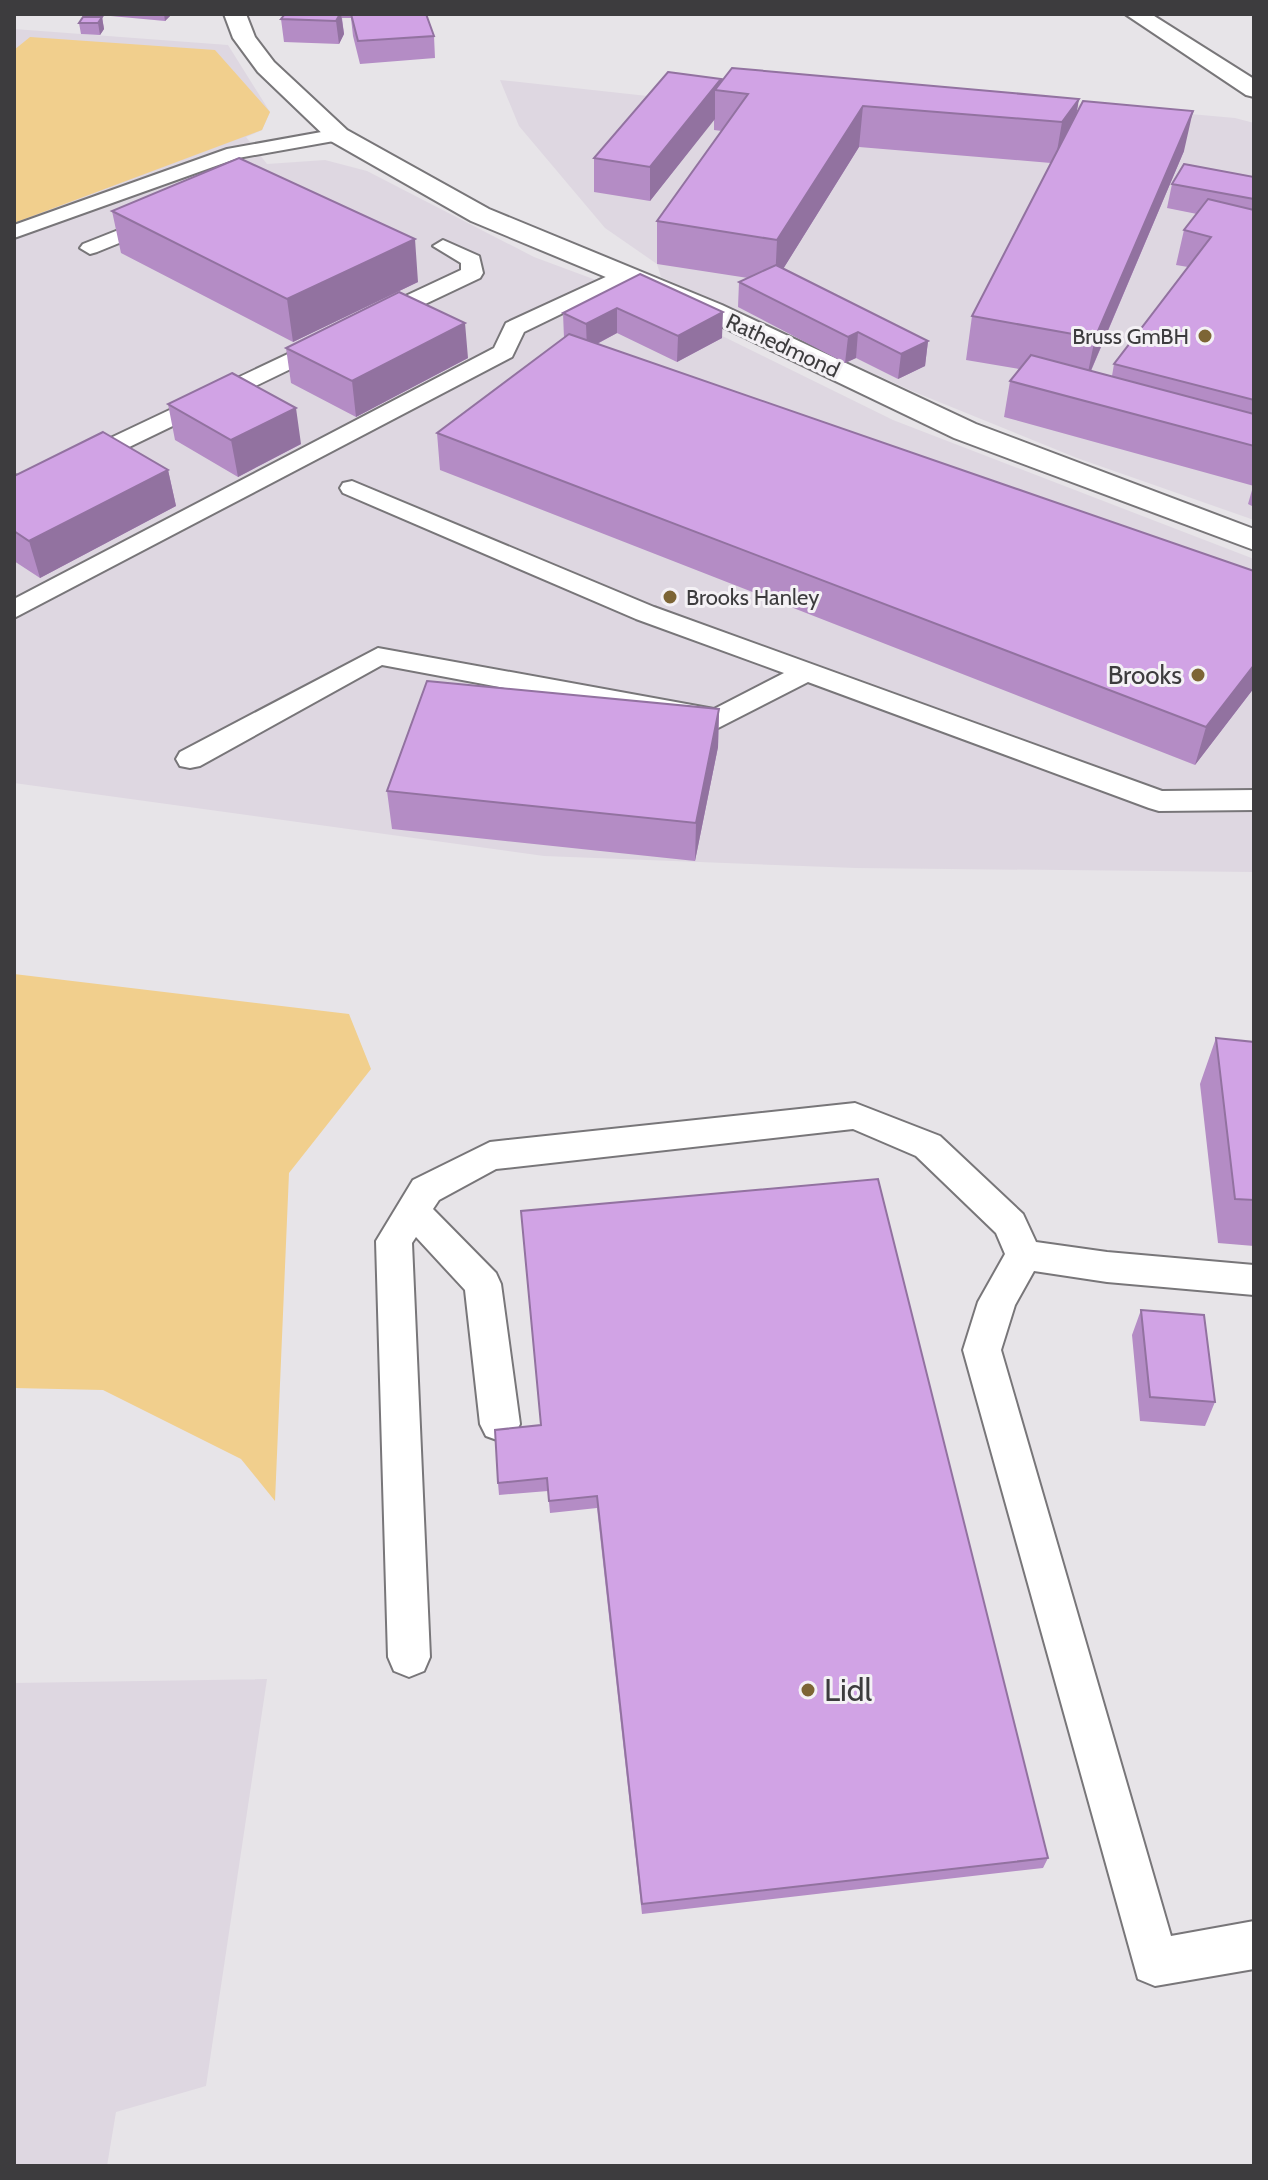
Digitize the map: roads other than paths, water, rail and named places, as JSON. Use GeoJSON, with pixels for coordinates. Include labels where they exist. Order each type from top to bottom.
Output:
{"type":"FeatureCollection","features":[{"type":"Feature","properties":{"kind":"street","name":"Rathedmond"},"geometry":{"type":"LineString","coordinates":[[235,14],[244,38],[266,67],[338,135],[480,215],[712,311],[965,431],[1254,540]]}},
{"type":"Feature","properties":{"kind":"street"},"geometry":{"type":"LineString","coordinates":[[1136,14],[1254,90]]}},
{"type":"Feature","properties":{"kind":"lane"},"geometry":{"type":"LineString","coordinates":[[14,232],[234,153],[338,135]]}},
{"type":"Feature","properties":{"kind":"lane"},"geometry":{"type":"LineString","coordinates":[[90,248],[185,209]]}},
{"type":"Feature","properties":{"kind":"lane"},"geometry":{"type":"LineString","coordinates":[[14,482],[25,488],[472,273],[472,260],[443,246]]}},
{"type":"Feature","properties":{"kind":"lane"},"geometry":{"type":"LineString","coordinates":[[14,610],[504,352],[514,328],[623,275]]}},
{"type":"Feature","properties":{"kind":"lane"},"geometry":{"type":"LineString","coordinates":[[352,488],[645,613],[1159,801],[1232,803],[1254,800]]}},
{"type":"Feature","properties":{"kind":"lane"},"geometry":{"type":"LineString","coordinates":[[190,759],[378,656],[718,719],[807,672]]}},
{"type":"Feature","properties":{"kind":"lane"},"geometry":{"type":"LineString","coordinates":[[409,1657],[394,1241],[426,1190],[490,1156],[855,1116],[928,1146],[1010,1224],[1024,1255]]}},
{"type":"Feature","properties":{"kind":"lane"},"geometry":{"type":"LineString","coordinates":[[413,1211],[483,1284],[500,1424]]}},
{"type":"Feature","properties":{"kind":"lane"},"geometry":{"type":"LineString","coordinates":[[1024,1255],[1107,1267],[1254,1280]]}},
{"type":"Feature","properties":{"kind":"lane"},"geometry":{"type":"LineString","coordinates":[[1024,1255],[997,1302],[982,1350],[1155,1962],[1254,1945]]}},
{"type":"Feature","properties":{"kind":"place","name":"Bruss GmBH"},"geometry":{"type":"Point","coordinates":[1205,336]}},
{"type":"Feature","properties":{"kind":"place","name":"Brooks Hanley"},"geometry":{"type":"Point","coordinates":[670,597]}},
{"type":"Feature","properties":{"kind":"place","name":"Brooks"},"geometry":{"type":"Point","coordinates":[1198,675]}},
{"type":"Feature","properties":{"kind":"place","name":"Lidl"},"geometry":{"type":"Point","coordinates":[808,1690]}}]}
